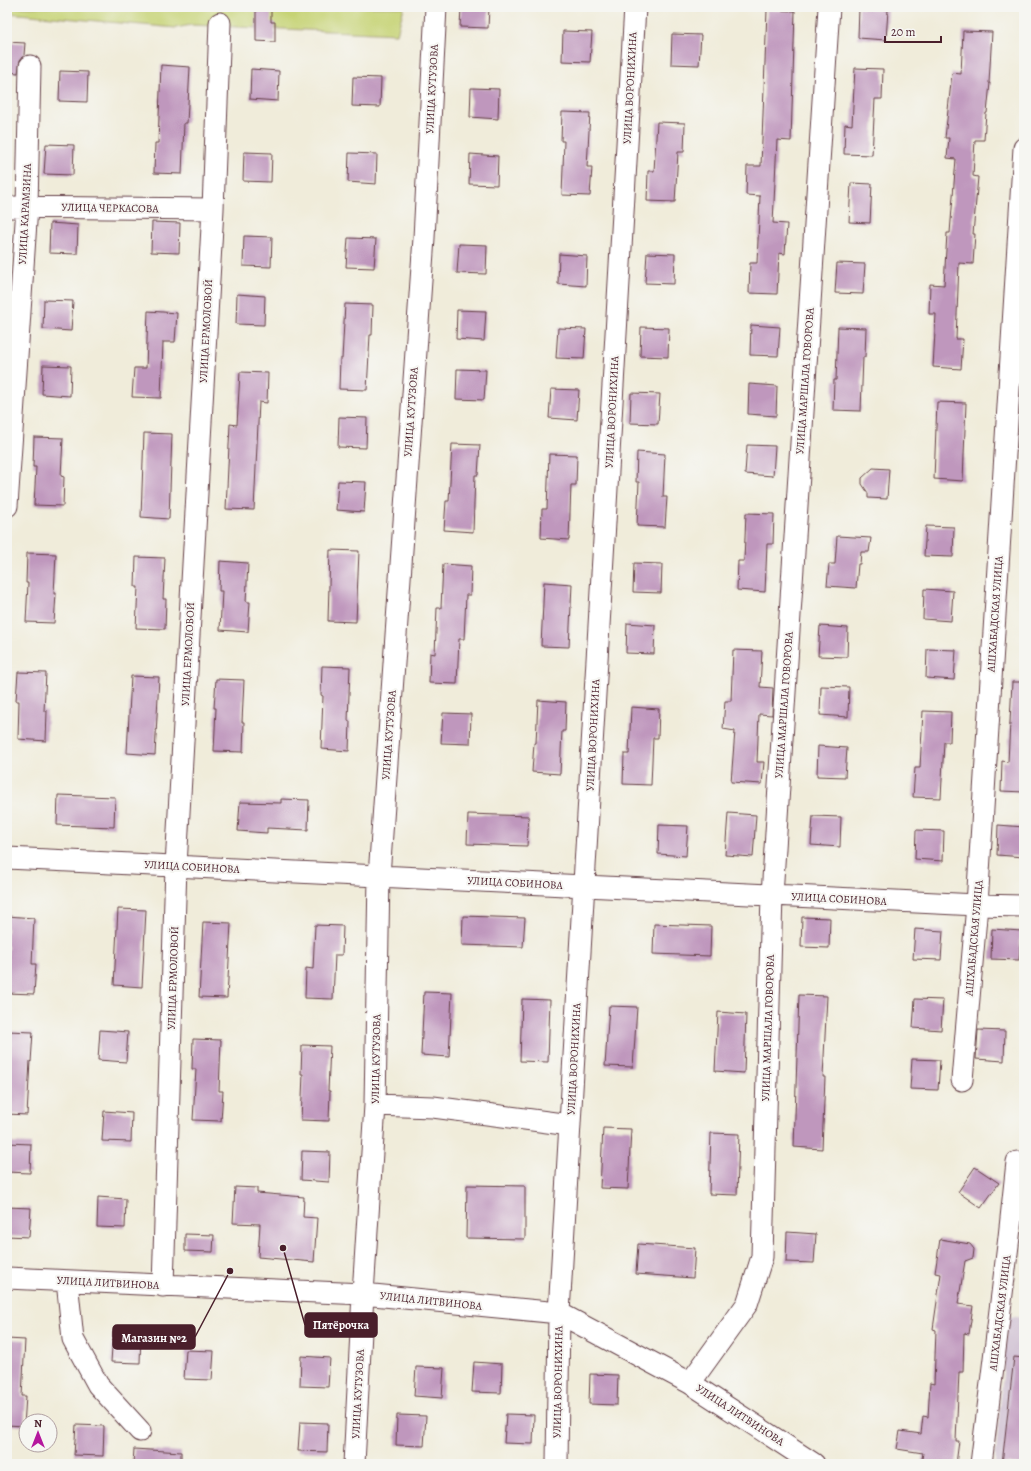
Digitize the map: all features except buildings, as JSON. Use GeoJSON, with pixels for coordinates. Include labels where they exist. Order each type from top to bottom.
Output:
{"type":"FeatureCollection","features":[{"type":"Feature","properties":{"kind":"street","name":"УЛИЦА КУТУЗОВА"},"geometry":{"type":"LineString","coordinates":[[354,1464],[375,1105],[378,876],[424,238],[436,7]]}},
{"type":"Feature","properties":{"kind":"street","name":"УЛИЦА ВОРОНИХИНА"},"geometry":{"type":"LineString","coordinates":[[557,1464],[559,1314],[635,7]]}},
{"type":"Feature","properties":{"kind":"street","name":"УЛИЦА МАРШАЛА ГОВОРОВА"},"geometry":{"type":"LineString","coordinates":[[690,1382],[747,1304],[762,1257],[772,896],[829,7]]}},
{"type":"Feature","properties":{"kind":"street","name":"УЛИЦА ЕРМОЛОВОЙ"},"geometry":{"type":"LineString","coordinates":[[164,1286],[176,866],[213,209],[220,23]]}},
{"type":"Feature","properties":{"kind":"street","name":"УЛИЦА КАРАМЗИНА"},"geometry":{"type":"LineString","coordinates":[[7,506],[17,207],[30,66]]}},
{"type":"Feature","properties":{"kind":"street","name":"АШХАБАДСКАЯ УЛИЦА"},"geometry":{"type":"LineString","coordinates":[[962,1080],[977,905],[1024,148]]}},
{"type":"Feature","properties":{"kind":"street","name":"УЛИЦА ЧЕРКАСОВА"},"geometry":{"type":"LineString","coordinates":[[17,207],[213,209]]}},
{"type":"Feature","properties":{"kind":"street","name":"УЛИЦА СОБИНОВА"},"geometry":{"type":"LineString","coordinates":[[7,858],[772,896],[1024,906]]}},
{"type":"Feature","properties":{"kind":"street"},"geometry":{"type":"LineString","coordinates":[[375,1105],[433,1107],[570,1125]]}},
{"type":"Feature","properties":{"kind":"street","name":"АШХАБАДСКАЯ УЛИЦА"},"geometry":{"type":"LineString","coordinates":[[981,1464],[1017,1162]]}},
{"type":"Feature","properties":{"kind":"street","name":"УЛИЦА ЛИТВИНОВА"},"geometry":{"type":"LineString","coordinates":[[7,1278],[363,1294],[559,1314],[690,1382],[814,1464]]}},
{"type":"Feature","properties":{"kind":"street"},"geometry":{"type":"LineString","coordinates":[[67,1281],[73,1339],[98,1385],[140,1431]]}},
{"type":"Feature","properties":{"kind":"shaded area"},"geometry":{"type":"Polygon","coordinates":[[[1008,1316],[1024,1318],[1024,1464],[995,1464],[1008,1316]]]}},
{"type":"Feature","properties":{"kind":"green space"},"geometry":{"type":"Polygon","coordinates":[[[7,7],[404,7],[397,34],[191,25],[176,28],[7,13],[7,7]]]}},
{"type":"Feature","properties":{"kind":"place","name":"Пятёрочка"},"geometry":{"type":"Point","coordinates":[283,1248]}},
{"type":"Feature","properties":{"kind":"place","name":"Магазин №2"},"geometry":{"type":"Point","coordinates":[230,1271]}}]}
